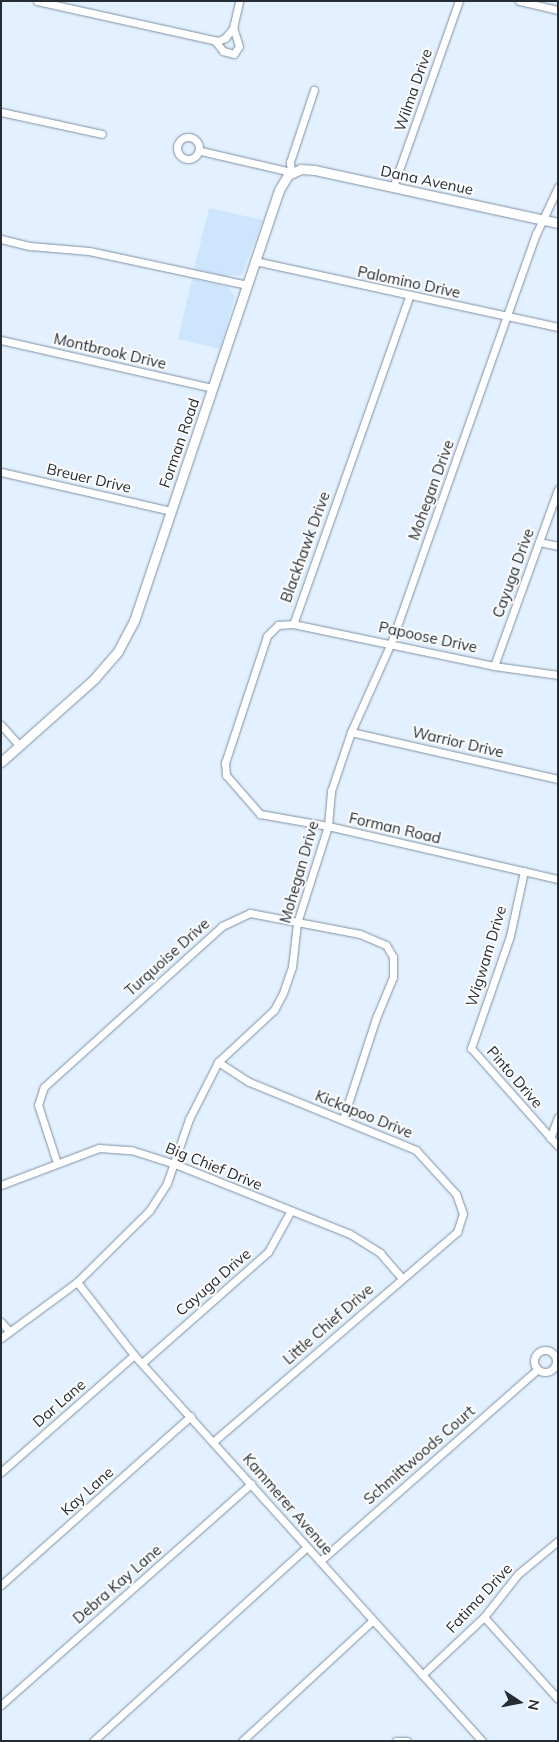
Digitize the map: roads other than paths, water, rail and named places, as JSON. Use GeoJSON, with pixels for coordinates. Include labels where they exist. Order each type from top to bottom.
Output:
{"type":"FeatureCollection","features":[{"type":"Feature","properties":{"kind":"street"},"geometry":{"type":"LineString","coordinates":[[37,1],[214,41],[226,38],[233,28],[239,1]]}},
{"type":"Feature","properties":{"kind":"street","name":"Wilma Drive"},"geometry":{"type":"LineString","coordinates":[[393,187],[459,1]]}},
{"type":"Feature","properties":{"kind":"street"},"geometry":{"type":"LineString","coordinates":[[520,1],[558,10]]}},
{"type":"Feature","properties":{"kind":"street"},"geometry":{"type":"LineString","coordinates":[[214,41],[223,51],[234,54],[239,46],[233,28]]}},
{"type":"Feature","properties":{"kind":"street"},"geometry":{"type":"LineString","coordinates":[[201,151],[291,172],[290,162],[314,90]]}},
{"type":"Feature","properties":{"kind":"street"},"geometry":{"type":"LineString","coordinates":[[1,112],[102,134]]}},
{"type":"Feature","properties":{"kind":"street","name":"Dana Avenue"},"geometry":{"type":"LineString","coordinates":[[291,172],[306,169],[558,223]]}},
{"type":"Feature","properties":{"kind":"street","name":"Forman Road"},"geometry":{"type":"LineString","coordinates":[[1,762],[106,666],[126,636],[171,511],[281,184],[291,172]]}},
{"type":"Feature","properties":{"kind":"street","name":"Mohegan Drive"},"geometry":{"type":"LineString","coordinates":[[1,1338],[76,1282],[148,1211],[175,1164],[192,1112],[218,1062],[274,1010],[292,967],[297,923],[328,826],[331,791],[351,732],[391,643],[507,316],[543,220],[558,187]]}},
{"type":"Feature","properties":{"kind":"street"},"geometry":{"type":"LineString","coordinates":[[1,239],[30,246],[89,250],[247,285]]}},
{"type":"Feature","properties":{"kind":"street","name":"Palomino Drive"},"geometry":{"type":"LineString","coordinates":[[254,261],[558,327]]}},
{"type":"Feature","properties":{"kind":"street","name":"Blackhawk Drive"},"geometry":{"type":"LineString","coordinates":[[236,789],[226,775],[225,763],[267,636],[278,625],[292,624],[409,296]]}},
{"type":"Feature","properties":{"kind":"street","name":"Montbrook Drive"},"geometry":{"type":"LineString","coordinates":[[1,340],[212,388]]}},
{"type":"Feature","properties":{"kind":"street","name":"Breuer Drive"},"geometry":{"type":"LineString","coordinates":[[1,472],[171,511]]}},
{"type":"Feature","properties":{"kind":"street","name":"Cayuga Drive"},"geometry":{"type":"LineString","coordinates":[[494,666],[558,489]]}},
{"type":"Feature","properties":{"kind":"street"},"geometry":{"type":"LineString","coordinates":[[539,542],[558,546]]}},
{"type":"Feature","properties":{"kind":"street","name":"Papoose Drive"},"geometry":{"type":"LineString","coordinates":[[292,624],[391,643],[494,666],[558,675]]}},
{"type":"Feature","properties":{"kind":"street"},"geometry":{"type":"LineString","coordinates":[[1,725],[20,746]]}},
{"type":"Feature","properties":{"kind":"street","name":"Warrior Drive"},"geometry":{"type":"LineString","coordinates":[[351,732],[558,779]]}},
{"type":"Feature","properties":{"kind":"street","name":"Forman Road"},"geometry":{"type":"LineString","coordinates":[[236,789],[260,814],[328,826],[558,879]]}},
{"type":"Feature","properties":{"kind":"street","name":"Wigwam Drive"},"geometry":{"type":"LineString","coordinates":[[472,1048],[510,936],[524,871]]}},
{"type":"Feature","properties":{"kind":"street","name":"Turquoise Drive"},"geometry":{"type":"LineString","coordinates":[[57,1162],[38,1105],[44,1087],[222,926],[250,913],[375,939],[386,945],[395,968],[343,1119]]}},
{"type":"Feature","properties":{"kind":"street","name":"Pinto Drive"},"geometry":{"type":"LineString","coordinates":[[472,1048],[558,1146]]}},
{"type":"Feature","properties":{"kind":"street","name":"Kickapoo Drive"},"geometry":{"type":"LineString","coordinates":[[218,1062],[249,1082],[416,1150],[460,1199],[463,1214],[460,1227]]}},
{"type":"Feature","properties":{"kind":"street"},"geometry":{"type":"LineString","coordinates":[[550,1138],[558,1117]]}},
{"type":"Feature","properties":{"kind":"street","name":"Big Chief Drive"},"geometry":{"type":"LineString","coordinates":[[1,1185],[57,1162],[99,1148],[130,1150],[175,1164],[290,1212],[350,1234],[380,1253],[402,1278]]}},
{"type":"Feature","properties":{"kind":"street","name":"Cayuga Drive"},"geometry":{"type":"LineString","coordinates":[[142,1363],[268,1252],[290,1212]]}},
{"type":"Feature","properties":{"kind":"street","name":"Little Chief Drive"},"geometry":{"type":"LineString","coordinates":[[214,1441],[460,1227]]}},
{"type":"Feature","properties":{"kind":"street","name":"Kammerer Avenue"},"geometry":{"type":"LineString","coordinates":[[76,1282],[134,1354],[214,1441],[306,1548],[320,1561],[482,1741]]}},
{"type":"Feature","properties":{"kind":"street"},"geometry":{"type":"LineString","coordinates":[[1,1322],[9,1331]]}},
{"type":"Feature","properties":{"kind":"street","name":"Dar Lane"},"geometry":{"type":"LineString","coordinates":[[1,1472],[134,1354]]}},
{"type":"Feature","properties":{"kind":"street","name":"Schmittwoods Court"},"geometry":{"type":"LineString","coordinates":[[320,1561],[537,1370]]}},
{"type":"Feature","properties":{"kind":"street","name":"Kay Lane"},"geometry":{"type":"LineString","coordinates":[[1,1585],[191,1416]]}},
{"type":"Feature","properties":{"kind":"street","name":"Debra Kay Lane"},"geometry":{"type":"LineString","coordinates":[[1,1705],[251,1484]]}},
{"type":"Feature","properties":{"kind":"street","name":"Fatima Drive"},"geometry":{"type":"LineString","coordinates":[[422,1675],[484,1617],[518,1574],[558,1541]]}},
{"type":"Feature","properties":{"kind":"street"},"geometry":{"type":"LineString","coordinates":[[92,1741],[306,1548]]}},
{"type":"Feature","properties":{"kind":"street"},"geometry":{"type":"LineString","coordinates":[[484,1617],[558,1699]]}},
{"type":"Feature","properties":{"kind":"street"},"geometry":{"type":"LineString","coordinates":[[242,1741],[372,1621]]}},
{"type":"Feature","properties":{"kind":"street"},"geometry":{"type":"LineString","coordinates":[[396,1741],[407,1741]]}}]}
